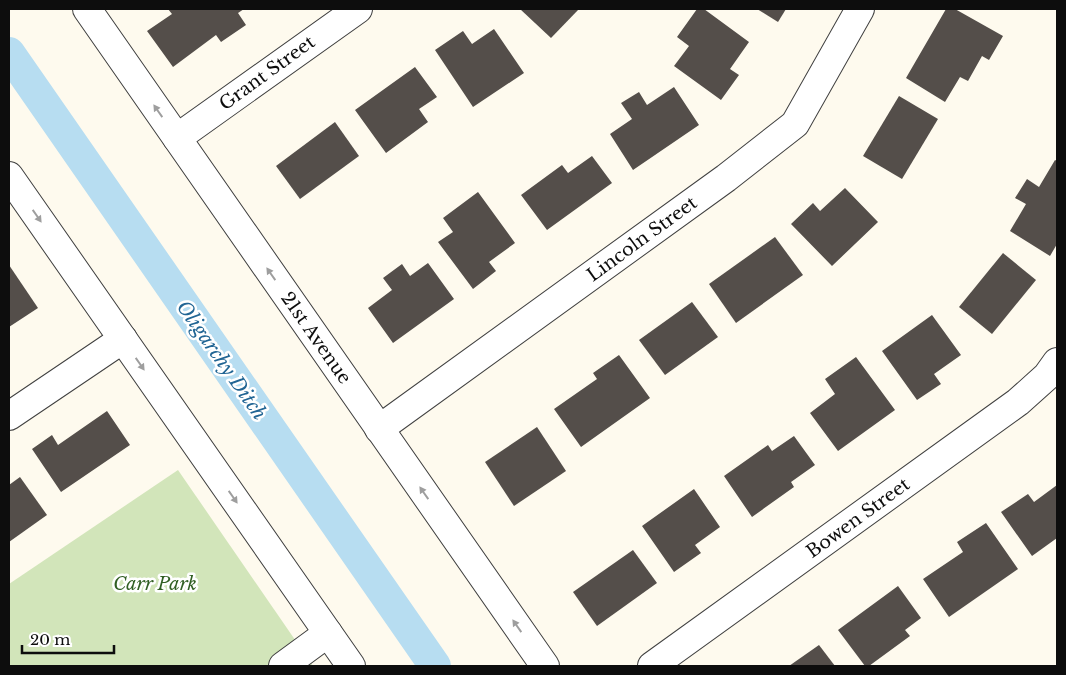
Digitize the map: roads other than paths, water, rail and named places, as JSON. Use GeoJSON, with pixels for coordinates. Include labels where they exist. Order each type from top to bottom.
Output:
{"type":"FeatureCollection","features":[{"type":"Feature","properties":{"kind":"street","name":"21st Avenue"},"geometry":{"type":"LineString","coordinates":[[87,9],[545,666]]}},
{"type":"Feature","properties":{"kind":"street","name":"Grant Street"},"geometry":{"type":"LineString","coordinates":[[177,138],[358,9]]}},
{"type":"Feature","properties":{"kind":"street","name":"Lincoln Street"},"geometry":{"type":"LineString","coordinates":[[379,429],[726,178],[796,124],[860,9]]}},
{"type":"Feature","properties":{"kind":"street"},"geometry":{"type":"LineString","coordinates":[[9,176],[351,666]]}},
{"type":"Feature","properties":{"kind":"street"},"geometry":{"type":"LineString","coordinates":[[9,416],[122,339]]}},
{"type":"Feature","properties":{"kind":"street","name":"Bowen Street"},"geometry":{"type":"LineString","coordinates":[[652,666],[1018,402],[1046,376],[1057,362]]}},
{"type":"Feature","properties":{"kind":"street"},"geometry":{"type":"LineString","coordinates":[[283,666],[328,633]]}},
{"type":"Feature","properties":{"kind":"waterway","name":"Oligarchy Ditch"},"geometry":{"type":"LineString","coordinates":[[9,53],[435,666]]}},
{"type":"Feature","properties":{"kind":"park label","name":"Carr Park"},"geometry":{"type":"Point","coordinates":[155,584]}}]}
